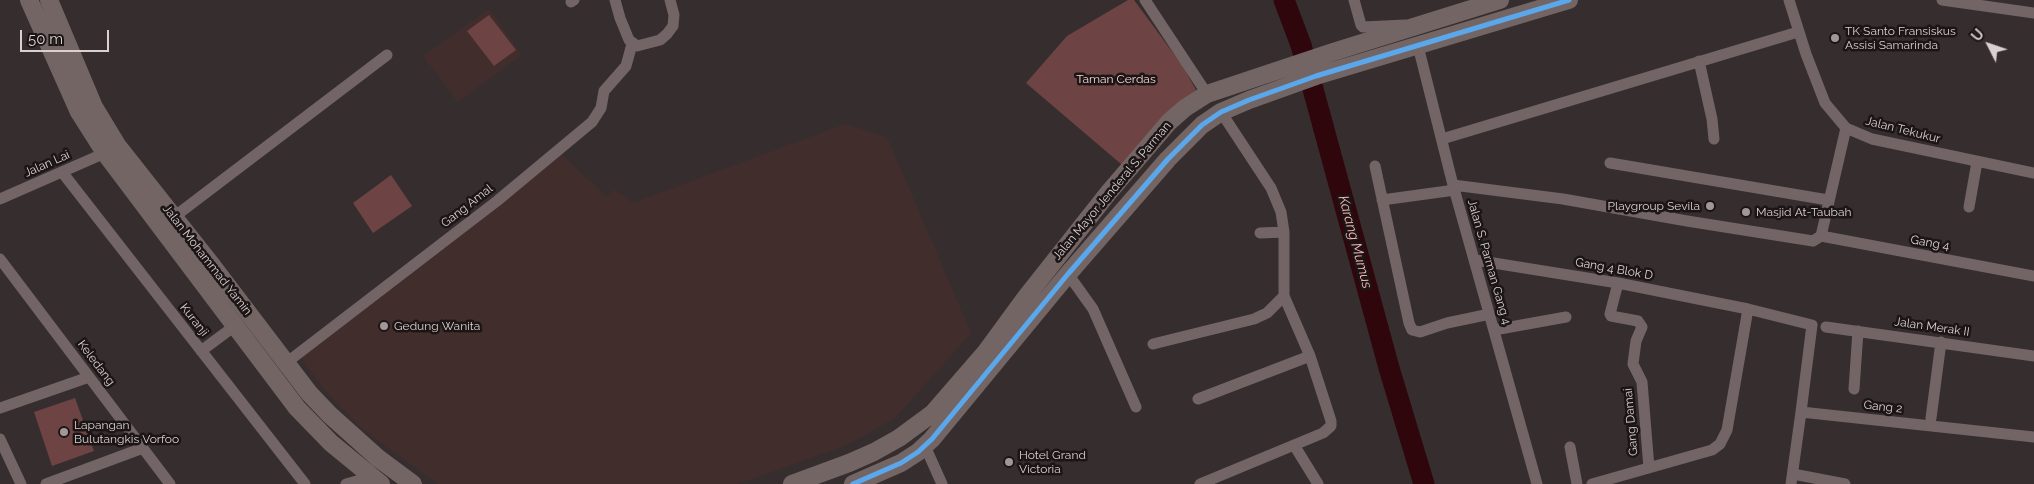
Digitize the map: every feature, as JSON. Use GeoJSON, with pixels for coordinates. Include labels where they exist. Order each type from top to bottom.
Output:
{"type":"FeatureCollection","features":[{"type":"Feature","properties":{"kind":"main road","name":"Jalan Mohammad Yamin"},"geometry":{"type":"LineString","coordinates":[[29,0],[79,112],[174,217],[309,393],[330,415],[378,458],[413,484]]}},
{"type":"Feature","properties":{"kind":"main road","name":"Jalan Mohammad Yamin"},"geometry":{"type":"LineString","coordinates":[[50,0],[111,149],[263,364],[310,422],[376,481]]}},
{"type":"Feature","properties":{"kind":"main road","name":"Jalan Mayor Jenderal S. Parman"},"geometry":{"type":"LineString","coordinates":[[792,484],[874,452],[899,438],[933,413],[985,353],[1026,297],[1149,144],[1203,87],[1284,68],[1500,0]]}},
{"type":"Feature","properties":{"kind":"main road","name":"Jalan Mayor Jenderal S. Parman"},"geometry":{"type":"LineString","coordinates":[[853,484],[901,463],[924,446],[983,378],[1068,274],[1168,159],[1190,135],[1221,112],[1249,100],[1338,70],[1569,0]]}},
{"type":"Feature","properties":{"kind":"main road"},"geometry":{"type":"LineString","coordinates":[[1149,144],[1168,159]]}},
{"type":"Feature","properties":{"kind":"street"},"geometry":{"type":"LineString","coordinates":[[615,0],[625,32],[632,44],[637,46],[660,40],[667,34],[672,26],[674,15],[670,0]]}},
{"type":"Feature","properties":{"kind":"street"},"geometry":{"type":"LineString","coordinates":[[1354,0],[1363,27],[1420,25]]}},
{"type":"Feature","properties":{"kind":"street","name":"Jalan Tekukur"},"geometry":{"type":"LineString","coordinates":[[1789,0],[1798,32],[1825,103],[1846,128],[1872,139],[2034,173]]}},
{"type":"Feature","properties":{"kind":"street"},"geometry":{"type":"LineString","coordinates":[[1942,0],[2034,13]]}},
{"type":"Feature","properties":{"kind":"street"},"geometry":{"type":"LineString","coordinates":[[1150,2],[1203,87]]}},
{"type":"Feature","properties":{"kind":"street"},"geometry":{"type":"LineString","coordinates":[[1442,139],[1699,60],[1798,32]]}},
{"type":"Feature","properties":{"kind":"street","name":"Gang Amal"},"geometry":{"type":"LineString","coordinates":[[286,363],[497,201],[592,122],[601,108],[604,91],[626,66],[632,44]]}},
{"type":"Feature","properties":{"kind":"street","name":"Jalan S. Parman Gang 4"},"geometry":{"type":"LineString","coordinates":[[1418,46],[1454,187],[1537,484]]}},
{"type":"Feature","properties":{"kind":"street"},"geometry":{"type":"LineString","coordinates":[[174,217],[387,55]]}},
{"type":"Feature","properties":{"kind":"street"},"geometry":{"type":"LineString","coordinates":[[1699,60],[1712,119],[1714,139]]}},
{"type":"Feature","properties":{"kind":"street"},"geometry":{"type":"LineString","coordinates":[[1200,484],[1324,433],[1330,426],[1330,416],[1310,356],[1284,296],[1284,232],[1281,212],[1270,188],[1221,112]]}},
{"type":"Feature","properties":{"kind":"street"},"geometry":{"type":"LineString","coordinates":[[1821,236],[1846,128]]}},
{"type":"Feature","properties":{"kind":"street","name":"Jalan Lai"},"geometry":{"type":"LineString","coordinates":[[0,199],[111,149]]}},
{"type":"Feature","properties":{"kind":"street"},"geometry":{"type":"LineString","coordinates":[[1969,207],[1977,162]]}},
{"type":"Feature","properties":{"kind":"street"},"geometry":{"type":"LineString","coordinates":[[1610,163],[1828,200]]}},
{"type":"Feature","properties":{"kind":"street"},"geometry":{"type":"LineString","coordinates":[[1375,166],[1412,330],[1420,332],[1447,323],[1490,314]]}},
{"type":"Feature","properties":{"kind":"street","name":"Kuranji"},"geometry":{"type":"LineString","coordinates":[[62,172],[305,484]]}},
{"type":"Feature","properties":{"kind":"street","name":"Gang 4"},"geometry":{"type":"LineString","coordinates":[[1382,200],[1454,187],[1563,199],[1807,241],[1816,240],[1821,236],[2034,276]]}},
{"type":"Feature","properties":{"kind":"street"},"geometry":{"type":"LineString","coordinates":[[1260,233],[1284,232]]}},
{"type":"Feature","properties":{"kind":"street","name":"Keledang"},"geometry":{"type":"LineString","coordinates":[[0,259],[170,484]]}},
{"type":"Feature","properties":{"kind":"street","name":"Gang 4 Blok D"},"geometry":{"type":"LineString","coordinates":[[1475,260],[1618,283],[1748,309],[1812,325],[1801,412]]}},
{"type":"Feature","properties":{"kind":"street"},"geometry":{"type":"LineString","coordinates":[[1068,274],[1092,310],[1136,407]]}},
{"type":"Feature","properties":{"kind":"street","name":"Gang Damai"},"geometry":{"type":"LineString","coordinates":[[1618,283],[1611,316],[1638,321],[1642,327],[1636,341],[1633,364],[1642,382],[1650,468]]}},
{"type":"Feature","properties":{"kind":"street"},"geometry":{"type":"LineString","coordinates":[[1152,344],[1254,319],[1268,313],[1284,296]]}},
{"type":"Feature","properties":{"kind":"street"},"geometry":{"type":"LineString","coordinates":[[1592,484],[1717,448],[1727,430],[1748,309]]}},
{"type":"Feature","properties":{"kind":"street"},"geometry":{"type":"LineString","coordinates":[[1494,330],[1566,317]]}},
{"type":"Feature","properties":{"kind":"street"},"geometry":{"type":"LineString","coordinates":[[201,351],[236,325]]}},
{"type":"Feature","properties":{"kind":"street","name":"Jalan Merak II"},"geometry":{"type":"LineString","coordinates":[[1826,327],[2034,356]]}},
{"type":"Feature","properties":{"kind":"street"},"geometry":{"type":"LineString","coordinates":[[1854,389],[1858,331]]}},
{"type":"Feature","properties":{"kind":"street"},"geometry":{"type":"LineString","coordinates":[[1931,418],[1940,342]]}},
{"type":"Feature","properties":{"kind":"street"},"geometry":{"type":"LineString","coordinates":[[1198,398],[1310,356]]}},
{"type":"Feature","properties":{"kind":"street"},"geometry":{"type":"LineString","coordinates":[[0,408],[89,377]]}},
{"type":"Feature","properties":{"kind":"street"},"geometry":{"type":"LineString","coordinates":[[1801,412],[1792,479],[1845,484]]}},
{"type":"Feature","properties":{"kind":"street","name":"Gang 2"},"geometry":{"type":"LineString","coordinates":[[1801,412],[2034,437]]}},
{"type":"Feature","properties":{"kind":"street"},"geometry":{"type":"LineString","coordinates":[[0,439],[21,484]]}},
{"type":"Feature","properties":{"kind":"street"},"geometry":{"type":"LineString","coordinates":[[924,446],[942,484]]}},
{"type":"Feature","properties":{"kind":"street"},"geometry":{"type":"LineString","coordinates":[[1294,446],[1318,484]]}},
{"type":"Feature","properties":{"kind":"street"},"geometry":{"type":"LineString","coordinates":[[1570,447],[1577,484]]}},
{"type":"Feature","properties":{"kind":"street"},"geometry":{"type":"LineString","coordinates":[[46,484],[143,448]]}},
{"type":"Feature","properties":{"kind":"street"},"geometry":{"type":"LineString","coordinates":[[346,484],[376,481]]}},
{"type":"Feature","properties":{"kind":"shaded area"},"geometry":{"type":"Polygon","coordinates":[[[489,9],[522,55],[458,102],[423,56],[489,9]]]}},
{"type":"Feature","properties":{"kind":"shaded area"},"geometry":{"type":"Polygon","coordinates":[[[845,124],[887,137],[971,333],[895,418],[847,445],[738,484],[438,484],[361,428],[325,390],[299,356],[556,149],[606,196],[615,190],[633,203],[845,124]]]}},
{"type":"Feature","properties":{"kind":"green space","name":"Taman Cerdas"},"geometry":{"type":"Polygon","coordinates":[[[1128,0],[1134,0],[1182,65],[1200,97],[1128,170],[1026,83],[1067,36],[1128,0]]]}},
{"type":"Feature","properties":{"kind":"green space"},"geometry":{"type":"Polygon","coordinates":[[[489,15],[516,50],[494,66],[467,31],[489,15]]]}},
{"type":"Feature","properties":{"kind":"green space"},"geometry":{"type":"Polygon","coordinates":[[[391,175],[412,206],[373,233],[353,203],[391,175]]]}},
{"type":"Feature","properties":{"kind":"green space","name":"Lapangan Bulutangkis Vorfoo"},"geometry":{"type":"Polygon","coordinates":[[[75,398],[94,451],[52,466],[34,412],[75,398]]]}},
{"type":"Feature","properties":{"kind":"waterway","name":"Karang Mumus"},"geometry":{"type":"LineString","coordinates":[[1284,0],[1301,45],[1389,368],[1424,484]]}},
{"type":"Feature","properties":{"kind":"transit line"},"geometry":{"type":"LineString","coordinates":[[853,484],[901,463],[918,452],[932,439],[1068,274],[1168,159],[1202,125],[1221,112],[1316,76],[1569,0]]}},
{"type":"Feature","properties":{"kind":"place","name":"TK Santo Fransiskus Assisi Samarinda"},"geometry":{"type":"Point","coordinates":[1835,38]}},
{"type":"Feature","properties":{"kind":"place","name":"Playgroup Sevila"},"geometry":{"type":"Point","coordinates":[1710,206]}},
{"type":"Feature","properties":{"kind":"place","name":"Masjid At-Taubah"},"geometry":{"type":"Point","coordinates":[1746,212]}},
{"type":"Feature","properties":{"kind":"place","name":"Gedung Wanita"},"geometry":{"type":"Point","coordinates":[384,326]}},
{"type":"Feature","properties":{"kind":"place","name":"Lapangan Bulutangkis Vorfoo"},"geometry":{"type":"Point","coordinates":[64,432]}},
{"type":"Feature","properties":{"kind":"place","name":"Hotel Grand Victoria"},"geometry":{"type":"Point","coordinates":[1009,462]}}]}
